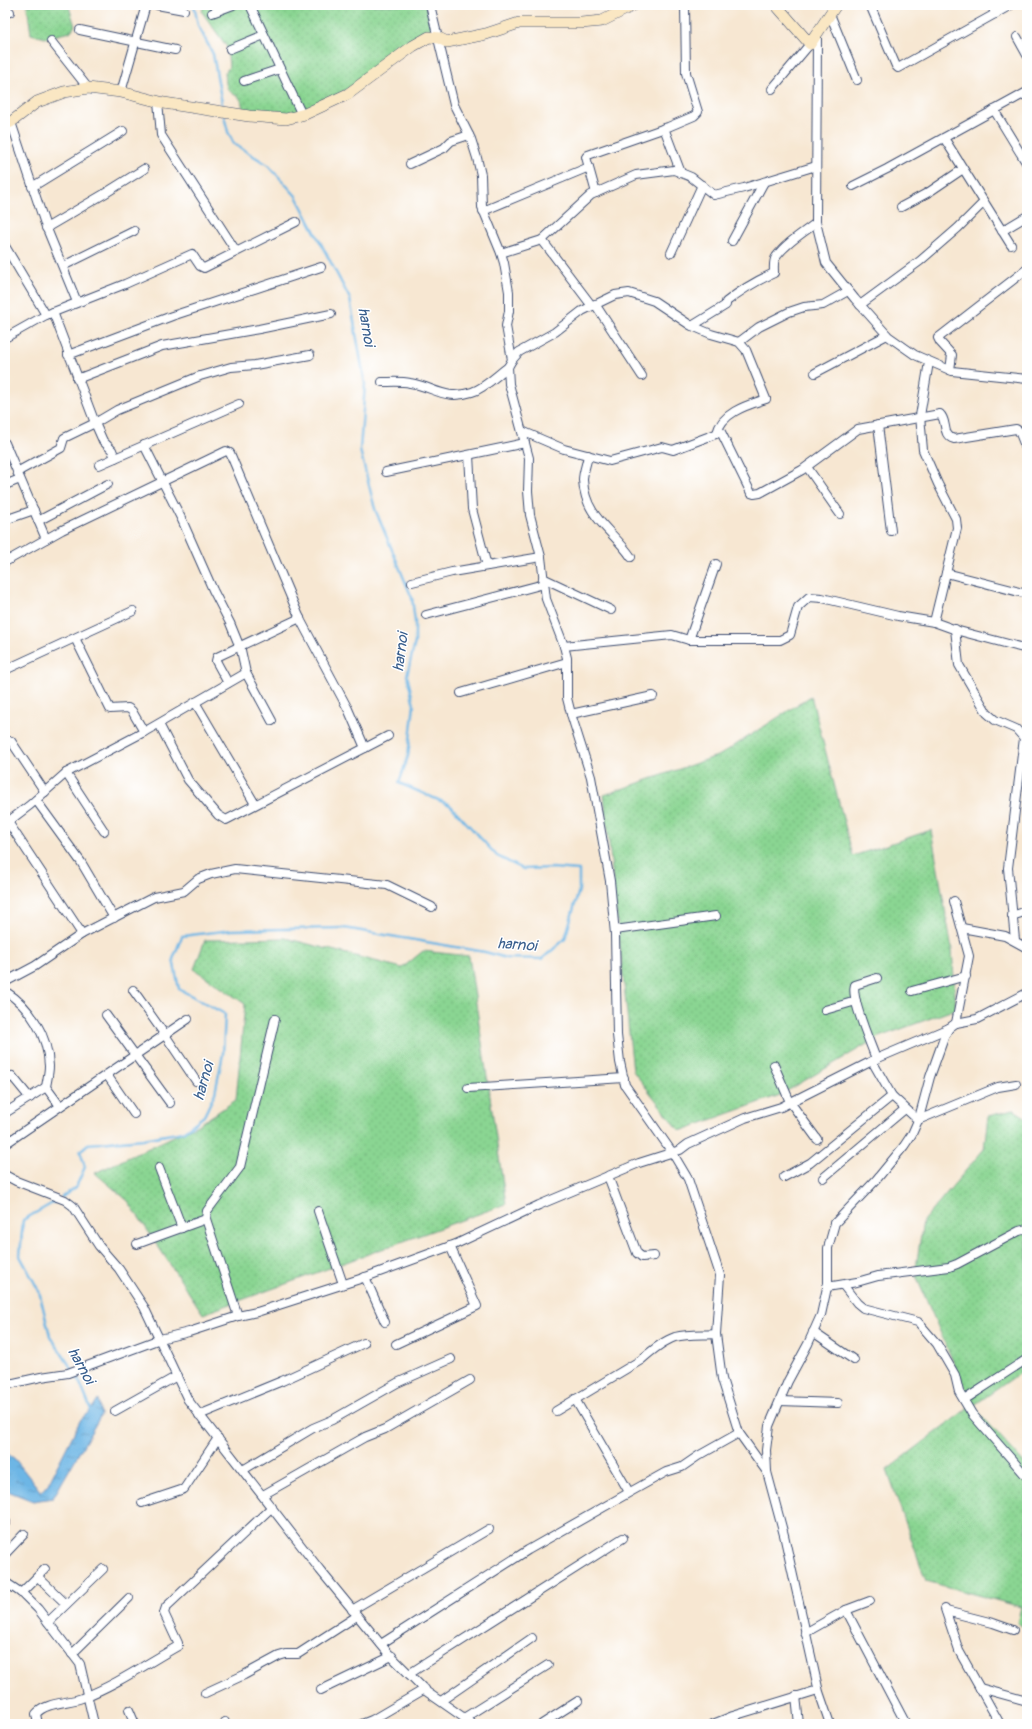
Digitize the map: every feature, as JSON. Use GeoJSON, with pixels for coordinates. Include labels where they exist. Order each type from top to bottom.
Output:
{"type":"FeatureCollection","features":[{"type":"Feature","properties":{"kind":"street"},"geometry":{"type":"LineString","coordinates":[[121,92],[137,42],[146,5]]}},
{"type":"Feature","properties":{"kind":"street"},"geometry":{"type":"LineString","coordinates":[[157,5],[184,10]]}},
{"type":"Feature","properties":{"kind":"street"},"geometry":{"type":"LineString","coordinates":[[212,13],[233,5]]}},
{"type":"Feature","properties":{"kind":"street"},"geometry":{"type":"LineString","coordinates":[[250,5],[302,115]]}},
{"type":"Feature","properties":{"kind":"street"},"geometry":{"type":"LineString","coordinates":[[430,5],[454,106],[469,135],[478,164],[483,210],[501,253],[509,292],[509,311],[506,326],[510,364],[509,384],[528,458],[530,515],[541,557],[546,599],[564,646],[567,662],[567,698],[570,714],[592,777],[610,881],[615,930],[617,1035],[620,1062],[625,1085],[672,1152],[688,1179],[720,1275],[716,1334],[722,1378],[740,1433],[767,1472]]}},
{"type":"Feature","properties":{"kind":"street"},"geometry":{"type":"LineString","coordinates":[[77,302],[46,228],[8,123],[38,102],[64,92],[88,88],[121,92],[161,102],[249,116],[286,119],[302,115],[348,94],[418,43],[429,37],[439,38],[447,42],[486,34],[519,23],[581,23],[602,21],[634,5]]}},
{"type":"Feature","properties":{"kind":"street"},"geometry":{"type":"LineString","coordinates":[[596,193],[586,157],[588,155],[664,128],[694,116],[698,112],[686,73],[685,5]]}},
{"type":"Feature","properties":{"kind":"street"},"geometry":{"type":"LineString","coordinates":[[776,5],[810,44]]}},
{"type":"Feature","properties":{"kind":"street"},"geometry":{"type":"LineString","coordinates":[[870,5],[898,68],[1011,5]]}},
{"type":"Feature","properties":{"kind":"street"},"geometry":{"type":"LineString","coordinates":[[992,5],[996,14]]}},
{"type":"Feature","properties":{"kind":"street"},"geometry":{"type":"LineString","coordinates":[[772,89],[818,34],[833,9]]}},
{"type":"Feature","properties":{"kind":"street"},"geometry":{"type":"LineString","coordinates":[[833,9],[857,80]]}},
{"type":"Feature","properties":{"kind":"street"},"geometry":{"type":"LineString","coordinates":[[80,30],[175,50]]}},
{"type":"Feature","properties":{"kind":"street"},"geometry":{"type":"LineString","coordinates":[[818,34],[816,223],[826,263],[860,305],[887,335],[915,355],[950,370],[990,376],[1027,379]]}},
{"type":"Feature","properties":{"kind":"street"},"geometry":{"type":"LineString","coordinates":[[230,49],[264,35]]}},
{"type":"Feature","properties":{"kind":"street"},"geometry":{"type":"LineString","coordinates":[[1017,37],[1027,55]]}},
{"type":"Feature","properties":{"kind":"street"},"geometry":{"type":"LineString","coordinates":[[51,41],[88,88]]}},
{"type":"Feature","properties":{"kind":"street"},"geometry":{"type":"LineString","coordinates":[[244,81],[280,69]]}},
{"type":"Feature","properties":{"kind":"street"},"geometry":{"type":"LineString","coordinates":[[853,186],[1027,92]]}},
{"type":"Feature","properties":{"kind":"street"},"geometry":{"type":"LineString","coordinates":[[161,102],[161,135],[236,252]]}},
{"type":"Feature","properties":{"kind":"street"},"geometry":{"type":"LineString","coordinates":[[994,110],[1027,164]]}},
{"type":"Feature","properties":{"kind":"street"},"geometry":{"type":"LineString","coordinates":[[664,128],[681,173]]}},
{"type":"Feature","properties":{"kind":"street"},"geometry":{"type":"LineString","coordinates":[[32,187],[123,131]]}},
{"type":"Feature","properties":{"kind":"street"},"geometry":{"type":"LineString","coordinates":[[410,164],[444,148],[451,141],[469,135]]}},
{"type":"Feature","properties":{"kind":"street"},"geometry":{"type":"LineString","coordinates":[[944,138],[1010,245]]}},
{"type":"Feature","properties":{"kind":"street"},"geometry":{"type":"LineString","coordinates":[[501,253],[542,240],[582,203],[596,193],[636,175],[674,170],[691,177],[714,195],[816,166]]}},
{"type":"Feature","properties":{"kind":"street"},"geometry":{"type":"LineString","coordinates":[[483,210],[589,167]]}},
{"type":"Feature","properties":{"kind":"street"},"geometry":{"type":"LineString","coordinates":[[46,228],[144,169]]}},
{"type":"Feature","properties":{"kind":"street"},"geometry":{"type":"LineString","coordinates":[[902,207],[929,192],[963,169]]}},
{"type":"Feature","properties":{"kind":"street"},"geometry":{"type":"LineString","coordinates":[[732,241],[764,182]]}},
{"type":"Feature","properties":{"kind":"street"},"geometry":{"type":"LineString","coordinates":[[670,253],[702,185]]}},
{"type":"Feature","properties":{"kind":"street"},"geometry":{"type":"LineString","coordinates":[[860,305],[920,261],[958,228],[984,202]]}},
{"type":"Feature","properties":{"kind":"street"},"geometry":{"type":"LineString","coordinates":[[1002,231],[1027,216]]}},
{"type":"Feature","properties":{"kind":"street"},"geometry":{"type":"LineString","coordinates":[[5,338],[49,314],[192,254],[200,266],[204,268],[296,222]]}},
{"type":"Feature","properties":{"kind":"street"},"geometry":{"type":"LineString","coordinates":[[692,326],[726,305],[726,302],[735,294],[754,282],[774,273],[774,262],[776,257],[791,242],[816,223]]}},
{"type":"Feature","properties":{"kind":"street"},"geometry":{"type":"LineString","coordinates":[[63,266],[134,231]]}},
{"type":"Feature","properties":{"kind":"street"},"geometry":{"type":"LineString","coordinates":[[542,240],[593,305],[642,376]]}},
{"type":"Feature","properties":{"kind":"street"},"geometry":{"type":"LineString","coordinates":[[5,246],[49,314],[68,355],[103,441],[112,450],[115,458]]}},
{"type":"Feature","properties":{"kind":"street"},"geometry":{"type":"LineString","coordinates":[[68,355],[172,316],[321,267]]}},
{"type":"Feature","properties":{"kind":"street"},"geometry":{"type":"LineString","coordinates":[[950,370],[952,355],[938,338],[1027,269]]}},
{"type":"Feature","properties":{"kind":"street"},"geometry":{"type":"LineString","coordinates":[[739,342],[758,327],[789,312],[804,307],[823,305],[848,290]]}},
{"type":"Feature","properties":{"kind":"street"},"geometry":{"type":"LineString","coordinates":[[382,382],[409,382],[430,388],[444,395],[473,392],[510,364],[519,352],[544,339],[582,311],[615,295],[629,293],[654,300],[692,326],[739,342],[746,350],[766,398],[737,410],[726,419],[718,428],[717,432]]}},
{"type":"Feature","properties":{"kind":"street"},"geometry":{"type":"LineString","coordinates":[[77,379],[162,346],[259,329],[331,314]]}},
{"type":"Feature","properties":{"kind":"street"},"geometry":{"type":"LineString","coordinates":[[816,373],[887,335]]}},
{"type":"Feature","properties":{"kind":"street"},"geometry":{"type":"LineString","coordinates":[[5,485],[61,448],[64,438],[95,423],[117,410],[200,376],[231,367],[255,365],[310,354]]}},
{"type":"Feature","properties":{"kind":"street"},"geometry":{"type":"LineString","coordinates":[[929,362],[920,416],[923,450],[956,519],[957,528],[934,622]]}},
{"type":"Feature","properties":{"kind":"street"},"geometry":{"type":"LineString","coordinates":[[99,465],[239,404]]}},
{"type":"Feature","properties":{"kind":"street"},"geometry":{"type":"LineString","coordinates":[[522,431],[564,449],[610,461],[662,447],[673,450],[717,432],[721,432],[751,493],[754,494],[760,493],[807,467],[858,428],[878,426],[920,416],[940,414],[943,417],[946,434],[950,438],[954,439],[1016,429],[1027,451]]}},
{"type":"Feature","properties":{"kind":"street"},"geometry":{"type":"LineString","coordinates":[[878,426],[891,532]]}},
{"type":"Feature","properties":{"kind":"street"},"geometry":{"type":"LineString","coordinates":[[5,443],[46,539]]}},
{"type":"Feature","properties":{"kind":"street"},"geometry":{"type":"LineString","coordinates":[[386,472],[525,443]]}},
{"type":"Feature","properties":{"kind":"street"},"geometry":{"type":"LineString","coordinates":[[144,445],[240,645],[246,673],[272,721]]}},
{"type":"Feature","properties":{"kind":"street"},"geometry":{"type":"LineString","coordinates":[[5,562],[46,539],[226,451],[230,453],[300,618],[348,709],[365,748]]}},
{"type":"Feature","properties":{"kind":"street"},"geometry":{"type":"LineString","coordinates":[[469,455],[472,509],[487,566]]}},
{"type":"Feature","properties":{"kind":"street"},"geometry":{"type":"LineString","coordinates":[[588,455],[583,478],[586,495],[594,515],[631,557]]}},
{"type":"Feature","properties":{"kind":"street"},"geometry":{"type":"LineString","coordinates":[[807,467],[840,514]]}},
{"type":"Feature","properties":{"kind":"street"},"geometry":{"type":"LineString","coordinates":[[38,521],[108,484]]}},
{"type":"Feature","properties":{"kind":"street"},"geometry":{"type":"LineString","coordinates":[[5,520],[34,510]]}},
{"type":"Feature","properties":{"kind":"street"},"geometry":{"type":"LineString","coordinates":[[412,582],[452,572],[541,557]]}},
{"type":"Feature","properties":{"kind":"street"},"geometry":{"type":"LineString","coordinates":[[689,640],[716,564]]}},
{"type":"Feature","properties":{"kind":"street"},"geometry":{"type":"LineString","coordinates":[[946,573],[1027,594]]}},
{"type":"Feature","properties":{"kind":"street"},"geometry":{"type":"LineString","coordinates":[[426,614],[544,581],[611,610]]}},
{"type":"Feature","properties":{"kind":"street"},"geometry":{"type":"LineString","coordinates":[[564,646],[672,635],[689,640],[780,640],[787,638],[790,635],[798,607],[809,597],[822,598],[898,616],[934,622],[1027,649]]}},
{"type":"Feature","properties":{"kind":"street"},"geometry":{"type":"LineString","coordinates":[[5,670],[133,612]]}},
{"type":"Feature","properties":{"kind":"street"},"geometry":{"type":"LineString","coordinates":[[228,682],[216,661],[217,657],[300,618]]}},
{"type":"Feature","properties":{"kind":"street"},"geometry":{"type":"LineString","coordinates":[[955,629],[959,665],[987,713],[995,720],[1016,729],[1024,738],[1008,868],[1015,940]]}},
{"type":"Feature","properties":{"kind":"street"},"geometry":{"type":"LineString","coordinates":[[75,638],[110,709],[128,708],[132,711],[144,732]]}},
{"type":"Feature","properties":{"kind":"street"},"geometry":{"type":"LineString","coordinates":[[461,693],[567,662]]}},
{"type":"Feature","properties":{"kind":"street"},"geometry":{"type":"LineString","coordinates":[[82,934],[7,820],[36,800],[66,773],[159,724],[228,682],[246,673]]}},
{"type":"Feature","properties":{"kind":"street"},"geometry":{"type":"LineString","coordinates":[[570,714],[653,696]]}},
{"type":"Feature","properties":{"kind":"street"},"geometry":{"type":"LineString","coordinates":[[194,702],[255,804]]}},
{"type":"Feature","properties":{"kind":"street"},"geometry":{"type":"LineString","coordinates":[[159,724],[188,780],[223,820],[226,820],[388,736]]}},
{"type":"Feature","properties":{"kind":"street"},"geometry":{"type":"LineString","coordinates":[[11,742],[45,792]]}},
{"type":"Feature","properties":{"kind":"street"},"geometry":{"type":"LineString","coordinates":[[66,773],[104,831]]}},
{"type":"Feature","properties":{"kind":"street"},"geometry":{"type":"LineString","coordinates":[[36,800],[80,862],[114,918]]}},
{"type":"Feature","properties":{"kind":"street"},"geometry":{"type":"LineString","coordinates":[[5,982],[35,966],[82,934],[154,897],[184,891],[198,879],[211,874],[235,869],[387,885],[432,907]]}},
{"type":"Feature","properties":{"kind":"street"},"geometry":{"type":"LineString","coordinates":[[830,1724],[818,1690],[784,1535],[767,1472],[767,1437],[769,1426],[821,1314],[827,1288],[828,1248],[835,1223],[876,1180],[904,1146],[918,1120],[930,1077],[945,1035],[952,1026],[966,976],[969,956],[954,901]]}},
{"type":"Feature","properties":{"kind":"street"},"geometry":{"type":"LineString","coordinates":[[1012,916],[1027,911]]}},
{"type":"Feature","properties":{"kind":"street"},"geometry":{"type":"LineString","coordinates":[[615,930],[716,916]]}},
{"type":"Feature","properties":{"kind":"street"},"geometry":{"type":"LineString","coordinates":[[962,928],[1005,936],[1015,940],[1027,948]]}},
{"type":"Feature","properties":{"kind":"street"},"geometry":{"type":"LineString","coordinates":[[912,991],[966,976]]}},
{"type":"Feature","properties":{"kind":"street"},"geometry":{"type":"LineString","coordinates":[[878,978],[855,985],[856,1001],[874,1060],[892,1096],[918,1120]]}},
{"type":"Feature","properties":{"kind":"street"},"geometry":{"type":"LineString","coordinates":[[133,990],[165,1034],[196,1081]]}},
{"type":"Feature","properties":{"kind":"street"},"geometry":{"type":"LineString","coordinates":[[5,991],[16,998],[35,1020],[46,1046],[49,1066],[46,1087],[60,1106]]}},
{"type":"Feature","properties":{"kind":"street"},"geometry":{"type":"LineString","coordinates":[[5,1385],[68,1373],[160,1339],[189,1332],[238,1316],[257,1312],[366,1277],[450,1246],[539,1205],[608,1176],[680,1150],[688,1144],[745,1118],[774,1110],[874,1060],[952,1026],[977,1019],[1027,993]]}},
{"type":"Feature","properties":{"kind":"street"},"geometry":{"type":"LineString","coordinates":[[825,1010],[856,1001]]}},
{"type":"Feature","properties":{"kind":"street"},"geometry":{"type":"LineString","coordinates":[[106,1015],[170,1103]]}},
{"type":"Feature","properties":{"kind":"street"},"geometry":{"type":"LineString","coordinates":[[5,1144],[188,1019]]}},
{"type":"Feature","properties":{"kind":"street"},"geometry":{"type":"LineString","coordinates":[[238,1316],[206,1219],[207,1211],[240,1167],[275,1019]]}},
{"type":"Feature","properties":{"kind":"street"},"geometry":{"type":"LineString","coordinates":[[774,1065],[790,1102],[817,1139]]}},
{"type":"Feature","properties":{"kind":"street"},"geometry":{"type":"LineString","coordinates":[[107,1075],[134,1114]]}},
{"type":"Feature","properties":{"kind":"street"},"geometry":{"type":"LineString","coordinates":[[5,1081],[12,1076],[30,1098]]}},
{"type":"Feature","properties":{"kind":"street"},"geometry":{"type":"LineString","coordinates":[[468,1088],[624,1078]]}},
{"type":"Feature","properties":{"kind":"street"},"geometry":{"type":"LineString","coordinates":[[918,1120],[998,1087],[1016,1084]]}},
{"type":"Feature","properties":{"kind":"street"},"geometry":{"type":"LineString","coordinates":[[5,1113],[46,1087]]}},
{"type":"Feature","properties":{"kind":"street"},"geometry":{"type":"LineString","coordinates":[[784,1177],[810,1163],[892,1096]]}},
{"type":"Feature","properties":{"kind":"street"},"geometry":{"type":"LineString","coordinates":[[823,1178],[905,1109]]}},
{"type":"Feature","properties":{"kind":"street"},"geometry":{"type":"LineString","coordinates":[[159,1168],[182,1228]]}},
{"type":"Feature","properties":{"kind":"street"},"geometry":{"type":"LineString","coordinates":[[5,1175],[65,1200],[73,1206],[98,1246],[118,1269],[144,1307],[188,1400],[199,1415],[355,1613],[392,1656],[425,1689],[472,1724]]}},
{"type":"Feature","properties":{"kind":"street"},"geometry":{"type":"LineString","coordinates":[[608,1176],[637,1253],[642,1257],[654,1256]]}},
{"type":"Feature","properties":{"kind":"street"},"geometry":{"type":"LineString","coordinates":[[318,1211],[343,1284]]}},
{"type":"Feature","properties":{"kind":"street"},"geometry":{"type":"LineString","coordinates":[[137,1244],[206,1219]]}},
{"type":"Feature","properties":{"kind":"street"},"geometry":{"type":"LineString","coordinates":[[827,1288],[878,1276],[953,1265],[1019,1231],[1027,1229]]}},
{"type":"Feature","properties":{"kind":"street"},"geometry":{"type":"LineString","coordinates":[[396,1344],[477,1306],[450,1246]]}},
{"type":"Feature","properties":{"kind":"street"},"geometry":{"type":"LineString","coordinates":[[366,1277],[385,1322]]}},
{"type":"Feature","properties":{"kind":"street"},"geometry":{"type":"LineString","coordinates":[[843,1285],[857,1303],[863,1308],[918,1322],[937,1344],[958,1380],[959,1392],[972,1414],[1027,1477]]}},
{"type":"Feature","properties":{"kind":"street"},"geometry":{"type":"LineString","coordinates":[[813,1332],[854,1360]]}},
{"type":"Feature","properties":{"kind":"street"},"geometry":{"type":"LineString","coordinates":[[556,1411],[641,1360],[650,1352],[673,1338],[681,1336],[716,1334]]}},
{"type":"Feature","properties":{"kind":"street"},"geometry":{"type":"LineString","coordinates":[[199,1415],[282,1381],[364,1343]]}},
{"type":"Feature","properties":{"kind":"street"},"geometry":{"type":"LineString","coordinates":[[242,1470],[313,1428],[332,1420],[397,1383],[451,1359]]}},
{"type":"Feature","properties":{"kind":"street"},"geometry":{"type":"LineString","coordinates":[[964,1400],[1027,1359]]}},
{"type":"Feature","properties":{"kind":"street"},"geometry":{"type":"LineString","coordinates":[[115,1411],[177,1376]]}},
{"type":"Feature","properties":{"kind":"street"},"geometry":{"type":"LineString","coordinates":[[263,1495],[365,1437],[385,1429],[470,1380]]}},
{"type":"Feature","properties":{"kind":"street"},"geometry":{"type":"LineString","coordinates":[[575,1399],[629,1492]]}},
{"type":"Feature","properties":{"kind":"street"},"geometry":{"type":"LineString","coordinates":[[780,1401],[838,1404]]}},
{"type":"Feature","properties":{"kind":"street"},"geometry":{"type":"LineString","coordinates":[[382,1644],[528,1550],[629,1492],[666,1472],[682,1467],[698,1456],[740,1433]]}},
{"type":"Feature","properties":{"kind":"street"},"geometry":{"type":"LineString","coordinates":[[142,1503],[184,1489],[218,1438]]}},
{"type":"Feature","properties":{"kind":"street"},"geometry":{"type":"LineString","coordinates":[[38,1724],[36,1714],[38,1712],[50,1706],[99,1692],[178,1646],[164,1613],[166,1607],[272,1507]]}},
{"type":"Feature","properties":{"kind":"street"},"geometry":{"type":"LineString","coordinates":[[205,1693],[279,1656],[286,1654],[298,1654],[355,1613],[489,1529]]}},
{"type":"Feature","properties":{"kind":"street"},"geometry":{"type":"LineString","coordinates":[[5,1554],[24,1534]]}},
{"type":"Feature","properties":{"kind":"street"},"geometry":{"type":"LineString","coordinates":[[409,1674],[623,1538]]}},
{"type":"Feature","properties":{"kind":"street"},"geometry":{"type":"LineString","coordinates":[[48,1622],[103,1568]]}},
{"type":"Feature","properties":{"kind":"street"},"geometry":{"type":"LineString","coordinates":[[21,1593],[45,1569]]}},
{"type":"Feature","properties":{"kind":"street"},"geometry":{"type":"LineString","coordinates":[[38,1577],[66,1604]]}},
{"type":"Feature","properties":{"kind":"street"},"geometry":{"type":"LineString","coordinates":[[5,1582],[21,1593],[38,1609],[80,1664],[94,1724]]}},
{"type":"Feature","properties":{"kind":"street"},"geometry":{"type":"LineString","coordinates":[[72,1654],[129,1598]]}},
{"type":"Feature","properties":{"kind":"street"},"geometry":{"type":"LineString","coordinates":[[805,1634],[846,1610],[870,1601]]}},
{"type":"Feature","properties":{"kind":"street"},"geometry":{"type":"LineString","coordinates":[[846,1610],[906,1724]]}},
{"type":"Feature","properties":{"kind":"street"},"geometry":{"type":"LineString","coordinates":[[1000,1724],[959,1651],[946,1610],[994,1623],[1012,1630]]}},
{"type":"Feature","properties":{"kind":"street"},"geometry":{"type":"LineString","coordinates":[[441,1701],[532,1638]]}},
{"type":"Feature","properties":{"kind":"street"},"geometry":{"type":"LineString","coordinates":[[321,1690],[392,1656]]}},
{"type":"Feature","properties":{"kind":"street"},"geometry":{"type":"LineString","coordinates":[[464,1718],[548,1665]]}},
{"type":"Feature","properties":{"kind":"street"},"geometry":{"type":"LineString","coordinates":[[980,1688],[1027,1701]]}},
{"type":"Feature","properties":{"kind":"street"},"geometry":{"type":"LineString","coordinates":[[362,1724],[372,1720],[425,1689]]}},
{"type":"Feature","properties":{"kind":"street"},"geometry":{"type":"LineString","coordinates":[[713,1724],[732,1716],[818,1690]]}},
{"type":"Feature","properties":{"kind":"street"},"geometry":{"type":"LineString","coordinates":[[796,1696],[798,1724]]}},
{"type":"Feature","properties":{"kind":"street"},"geometry":{"type":"LineString","coordinates":[[542,1724],[578,1701]]}},
{"type":"Feature","properties":{"kind":"street"},"geometry":{"type":"LineString","coordinates":[[129,1710],[135,1724]]}},
{"type":"Feature","properties":{"kind":"green space"},"geometry":{"type":"Polygon","coordinates":[[[27,5],[78,5],[69,7],[75,26],[70,32],[45,38],[31,34],[27,5]]]}},
{"type":"Feature","properties":{"kind":"green space"},"geometry":{"type":"Polygon","coordinates":[[[204,5],[426,5],[433,31],[424,33],[375,71],[316,106],[297,113],[280,115],[271,114],[243,110],[241,100],[228,89],[225,73],[229,67],[227,47],[202,12],[204,5]]]}},
{"type":"Feature","properties":{"kind":"green space"},"geometry":{"type":"Polygon","coordinates":[[[811,696],[853,856],[931,830],[952,949],[956,1009],[879,1037],[780,1095],[680,1131],[633,1071],[604,795],[720,755],[811,696]]]}},
{"type":"Feature","properties":{"kind":"green space"},"geometry":{"type":"Polygon","coordinates":[[[285,938],[402,968],[423,951],[469,956],[506,1204],[203,1314],[128,1201],[95,1173],[200,1124],[236,1100],[245,1004],[194,969],[205,940],[285,938]]]}},
{"type":"Feature","properties":{"kind":"green space"},"geometry":{"type":"Polygon","coordinates":[[[1014,1110],[1027,1118],[1027,1368],[973,1406],[1027,1466],[1027,1629],[1017,1623],[1021,1607],[926,1581],[887,1470],[972,1405],[915,1274],[923,1221],[984,1149],[988,1116],[1014,1110]]]}},
{"type":"Feature","properties":{"kind":"water"},"geometry":{"type":"Polygon","coordinates":[[[98,1399],[101,1415],[53,1498],[33,1501],[5,1490],[5,1452],[15,1459],[41,1492],[48,1484],[81,1419],[91,1410],[98,1399]]]}},
{"type":"Feature","properties":{"kind":"waterway","name":"harnoi"},"geometry":{"type":"LineString","coordinates":[[194,5],[198,25],[213,54],[223,109]]}},
{"type":"Feature","properties":{"kind":"waterway","name":"harnoi"},"geometry":{"type":"LineString","coordinates":[[62,1197],[76,1187],[85,1167],[80,1151],[88,1144],[143,1139],[183,1132],[204,1116],[215,1093],[223,1054],[225,1014],[179,989],[173,959],[182,936],[232,930],[344,928],[485,952],[506,958],[542,959],[565,939],[579,890],[579,870],[552,868],[523,869],[497,856],[450,805],[399,783],[408,756],[414,705],[407,675],[415,642],[415,622],[412,598],[375,509],[360,450],[365,384],[350,299],[296,196],[268,165],[234,144],[228,132],[224,116]]}},
{"type":"Feature","properties":{"kind":"waterway","name":"harnoi"},"geometry":{"type":"LineString","coordinates":[[58,1200],[23,1220],[20,1256],[39,1291],[50,1336],[78,1378],[91,1410],[94,1411]]}}]}
